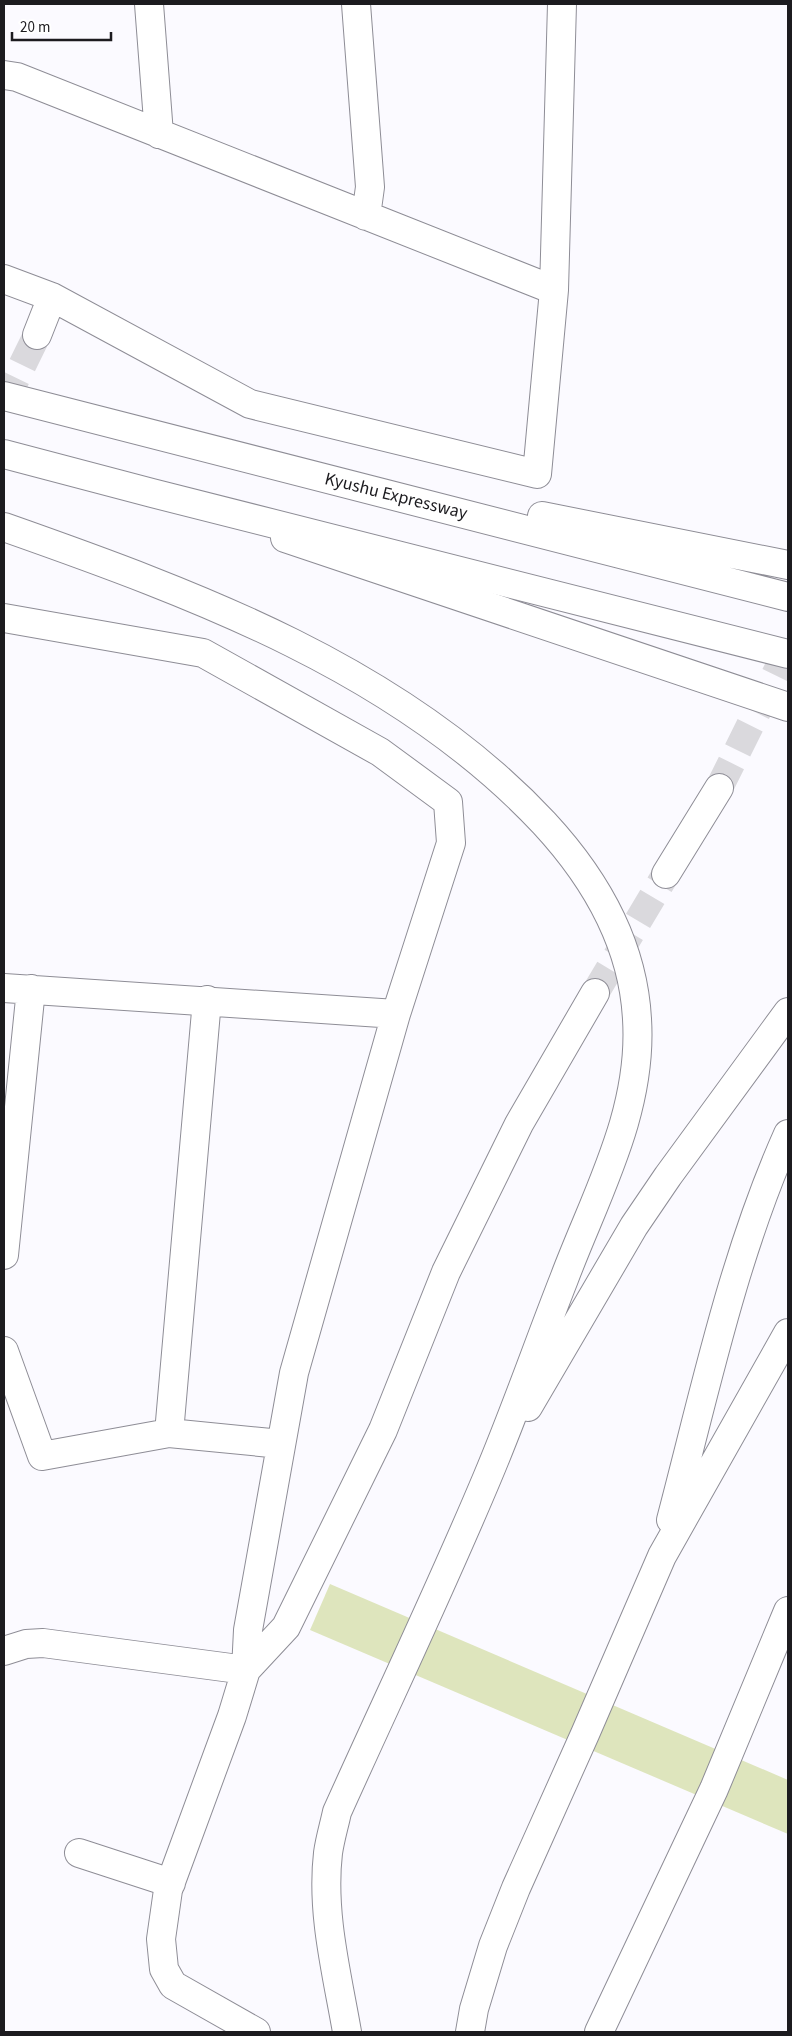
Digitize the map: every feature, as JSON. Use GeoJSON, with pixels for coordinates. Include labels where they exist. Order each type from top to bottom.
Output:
{"type":"FeatureCollection","features":[{"type":"Feature","properties":{"kind":"main road"},"geometry":{"type":"LineString","coordinates":[[148,4],[159,134]]}},
{"type":"Feature","properties":{"kind":"main road"},"geometry":{"type":"LineString","coordinates":[[356,4],[370,187],[366,216]]}},
{"type":"Feature","properties":{"kind":"main road"},"geometry":{"type":"LineString","coordinates":[[4,278],[52,297],[250,404],[538,474],[554,290],[562,4]]}},
{"type":"Feature","properties":{"kind":"main road"},"geometry":{"type":"LineString","coordinates":[[4,75],[17,77],[554,290]]}},
{"type":"Feature","properties":{"kind":"main road"},"geometry":{"type":"LineString","coordinates":[[37,335],[52,297]]}},
{"type":"Feature","properties":{"kind":"main road","name":"Kyushu Expressway"},"geometry":{"type":"LineString","coordinates":[[4,396],[788,597]]}},
{"type":"Feature","properties":{"kind":"main road"},"geometry":{"type":"LineString","coordinates":[[4,454],[152,494],[788,654]]}},
{"type":"Feature","properties":{"kind":"main road"},"geometry":{"type":"LineString","coordinates":[[253,459],[788,565]]}},
{"type":"Feature","properties":{"kind":"main road"},"geometry":{"type":"LineString","coordinates":[[152,494],[788,707]]}},
{"type":"Feature","properties":{"kind":"main road"},"geometry":{"type":"LineString","coordinates":[[4,527],[130,574],[249,623],[320,657],[385,692],[446,735],[481,762],[522,800],[581,866],[602,900],[618,936],[631,976],[637,1017],[637,1060],[630,1104],[616,1152],[574,1252],[487,1478],[337,1812],[328,1853],[326,1894],[330,1936],[348,2032]]}},
{"type":"Feature","properties":{"kind":"main road"},"geometry":{"type":"LineString","coordinates":[[4,618],[203,653],[380,752],[448,802],[452,843],[396,1014],[294,1373],[248,1630],[246,1670],[232,1716],[171,1883],[161,1939],[164,1969],[173,1985],[256,2032]]}},
{"type":"Feature","properties":{"kind":"main road"},"geometry":{"type":"LineString","coordinates":[[666,874],[719,788]]}},
{"type":"Feature","properties":{"kind":"main road"},"geometry":{"type":"LineString","coordinates":[[4,988],[396,1014]]}},
{"type":"Feature","properties":{"kind":"main road"},"geometry":{"type":"LineString","coordinates":[[4,1255],[31,989]]}},
{"type":"Feature","properties":{"kind":"main road"},"geometry":{"type":"LineString","coordinates":[[246,1670],[286,1627],[383,1430],[446,1272],[519,1124],[595,993]]}},
{"type":"Feature","properties":{"kind":"main road"},"geometry":{"type":"LineString","coordinates":[[169,1433],[207,1000]]}},
{"type":"Feature","properties":{"kind":"main road"},"geometry":{"type":"LineString","coordinates":[[487,1478],[634,1226],[668,1176],[788,1012]]}},
{"type":"Feature","properties":{"kind":"main road"},"geometry":{"type":"LineString","coordinates":[[662,1556],[730,1297],[774,1166],[788,1134]]}},
{"type":"Feature","properties":{"kind":"main road"},"geometry":{"type":"LineString","coordinates":[[470,2032],[474,2009],[493,1946],[516,1888],[662,1556],[788,1333]]}},
{"type":"Feature","properties":{"kind":"main road"},"geometry":{"type":"LineString","coordinates":[[4,1351],[42,1456],[169,1433],[282,1444]]}},
{"type":"Feature","properties":{"kind":"main road"},"geometry":{"type":"LineString","coordinates":[[599,2032],[714,1789],[787,1610]]}},
{"type":"Feature","properties":{"kind":"main road"},"geometry":{"type":"LineString","coordinates":[[4,1651],[26,1644],[43,1643],[246,1670]]}},
{"type":"Feature","properties":{"kind":"main road"},"geometry":{"type":"LineString","coordinates":[[79,1853],[171,1883]]}},
{"type":"Feature","properties":{"kind":"building"},"geometry":{"type":"Polygon","coordinates":[[[330,1584],[788,1780],[788,1834],[310,1630],[330,1584]]]}},
{"type":"Feature","properties":{"kind":"tunnel"},"geometry":{"type":"LineString","coordinates":[[4,403],[37,335]]}},
{"type":"Feature","properties":{"kind":"tunnel"},"geometry":{"type":"LineString","coordinates":[[719,788],[788,649]]}},
{"type":"Feature","properties":{"kind":"tunnel"},"geometry":{"type":"LineString","coordinates":[[595,993],[666,874]]}}]}
